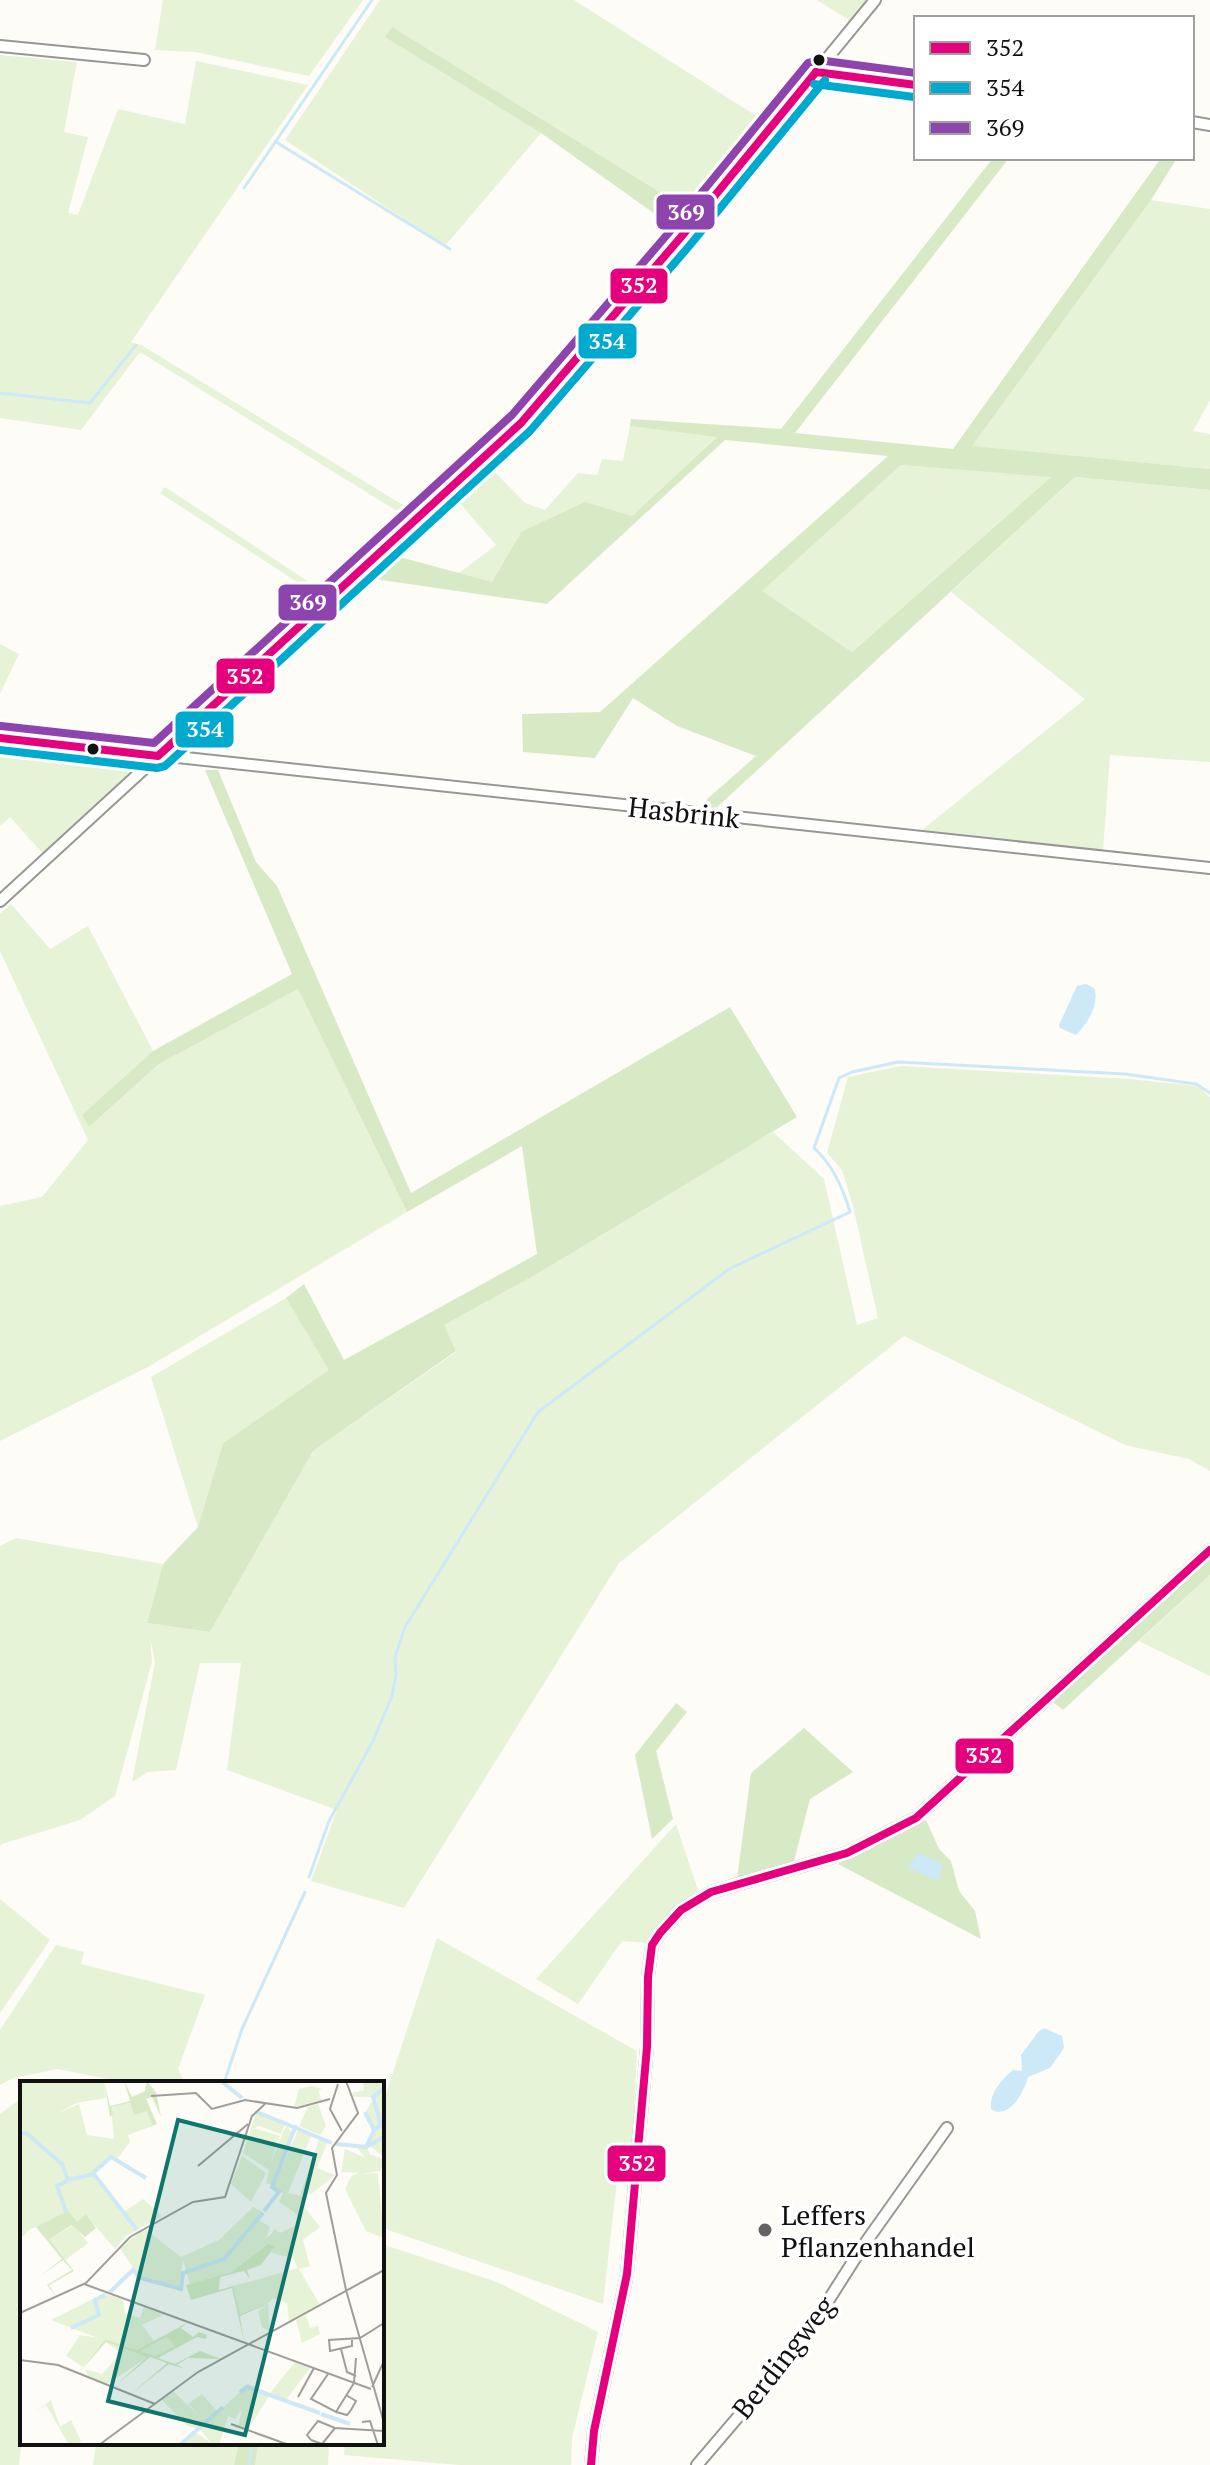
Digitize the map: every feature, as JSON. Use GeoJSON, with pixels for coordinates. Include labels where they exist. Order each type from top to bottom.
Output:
{"type":"FeatureCollection","features":[{"type":"Feature","properties":{"kind":"street"},"geometry":{"type":"LineString","coordinates":[[0,901],[521,423],[681,237],[875,0]]}},
{"type":"Feature","properties":{"kind":"street"},"geometry":{"type":"LineString","coordinates":[[0,46],[144,60]]}},
{"type":"Feature","properties":{"kind":"street"},"geometry":{"type":"LineString","coordinates":[[816,72],[914,85]]}},
{"type":"Feature","properties":{"kind":"street","name":"Hasbrink"},"geometry":{"type":"LineString","coordinates":[[0,738],[1210,868]]}},
{"type":"Feature","properties":{"kind":"street"},"geometry":{"type":"LineString","coordinates":[[591,2465],[594,2431],[627,2274],[647,2047],[648,1977],[652,1945],[660,1933],[681,1910],[711,1892],[847,1853],[916,1818],[1210,1550]]}},
{"type":"Feature","properties":{"kind":"street","name":"Berdingweg"},"geometry":{"type":"LineString","coordinates":[[697,2465],[802,2342],[861,2249],[947,2128]]}},
{"type":"Feature","properties":{"kind":"green space"},"geometry":{"type":"Polygon","coordinates":[[[163,0],[363,0],[309,76],[195,52],[155,50],[163,0]]]}},
{"type":"Feature","properties":{"kind":"green space"},"geometry":{"type":"Polygon","coordinates":[[[380,0],[574,0],[769,124],[740,150],[692,212],[392,28],[386,37],[541,133],[445,246],[285,140],[380,0]]]}},
{"type":"Feature","properties":{"kind":"green space"},"geometry":{"type":"Polygon","coordinates":[[[817,0],[871,0],[852,22],[817,0]]]}},
{"type":"Feature","properties":{"kind":"green space"},"geometry":{"type":"Polygon","coordinates":[[[392,27],[692,212],[679,231],[541,133],[385,37],[392,27]]]}},
{"type":"Feature","properties":{"kind":"green space"},"geometry":{"type":"Polygon","coordinates":[[[0,55],[77,62],[64,132],[88,137],[68,213],[78,215],[118,109],[185,124],[196,61],[308,85],[131,342],[143,346],[411,510],[405,516],[140,352],[81,430],[0,418],[0,55]]]}},
{"type":"Feature","properties":{"kind":"green space"},"geometry":{"type":"Polygon","coordinates":[[[991,160],[1007,160],[795,433],[953,449],[1160,160],[1176,160],[1151,200],[972,446],[1210,469],[1210,490],[1075,477],[714,810],[697,808],[756,756],[677,726],[633,698],[595,758],[523,752],[522,714],[600,712],[888,456],[725,440],[547,604],[361,577],[385,553],[492,582],[521,532],[585,502],[632,516],[717,437],[630,426],[631,419],[781,429],[991,160]],[[901,465],[762,591],[852,652],[1051,477],[901,465]]]}},
{"type":"Feature","properties":{"kind":"green space"},"geometry":{"type":"Polygon","coordinates":[[[1151,200],[1210,209],[1210,400],[1193,431],[1210,434],[1210,469],[971,447],[1151,200]]]}},
{"type":"Feature","properties":{"kind":"green space"},"geometry":{"type":"Polygon","coordinates":[[[630,426],[718,436],[632,516],[521,532],[492,582],[450,580],[496,545],[452,494],[487,464],[525,503],[545,510],[578,473],[597,475],[602,459],[623,461],[630,426]]]}},
{"type":"Feature","properties":{"kind":"green space"},"geometry":{"type":"Polygon","coordinates":[[[901,465],[1052,476],[852,652],[761,591],[901,465]]]}},
{"type":"Feature","properties":{"kind":"green space"},"geometry":{"type":"Polygon","coordinates":[[[1075,477],[1210,490],[1210,762],[1110,755],[1103,851],[917,834],[1085,699],[951,592],[1075,477]]]}},
{"type":"Feature","properties":{"kind":"green space"},"geometry":{"type":"Polygon","coordinates":[[[165,487],[321,590],[317,595],[160,493],[165,487]]]}},
{"type":"Feature","properties":{"kind":"green space"},"geometry":{"type":"Polygon","coordinates":[[[0,644],[19,654],[0,694],[0,644]]]}},
{"type":"Feature","properties":{"kind":"green space"},"geometry":{"type":"Polygon","coordinates":[[[0,743],[118,756],[117,765],[0,752],[0,743]]]}},
{"type":"Feature","properties":{"kind":"green space"},"geometry":{"type":"Polygon","coordinates":[[[0,752],[117,765],[118,756],[148,760],[44,855],[10,817],[0,826],[0,752]]]}},
{"type":"Feature","properties":{"kind":"green space"},"geometry":{"type":"Polygon","coordinates":[[[205,770],[218,770],[256,862],[277,886],[411,1193],[730,1007],[797,1117],[540,1272],[444,1325],[456,1351],[313,1451],[210,1632],[147,1623],[163,1564],[198,1527],[223,1443],[329,1370],[286,1298],[304,1284],[344,1360],[537,1254],[522,1146],[407,1212],[298,989],[159,1064],[89,1127],[82,1115],[153,1051],[292,974],[205,770]]]}},
{"type":"Feature","properties":{"kind":"green space"},"geometry":{"type":"Polygon","coordinates":[[[11,904],[50,949],[88,926],[153,1051],[83,1115],[89,1127],[159,1064],[298,989],[407,1212],[148,1367],[0,1441],[0,1206],[42,1197],[88,1140],[0,951],[0,914],[11,904]]]}},
{"type":"Feature","properties":{"kind":"green space"},"geometry":{"type":"Polygon","coordinates":[[[901,1066],[1129,1079],[1197,1086],[1210,1097],[1210,1471],[1189,1459],[1125,1445],[904,1336],[619,1563],[404,1908],[311,1881],[337,1810],[227,1770],[241,1663],[200,1663],[176,1770],[148,1772],[132,1782],[155,1662],[150,1638],[152,1662],[115,1796],[80,1820],[0,1846],[0,1546],[16,1538],[163,1564],[147,1623],[210,1632],[313,1451],[456,1352],[443,1325],[773,1132],[824,1179],[857,1325],[878,1318],[842,1170],[827,1153],[848,1077],[901,1066]]]}},
{"type":"Feature","properties":{"kind":"green space"},"geometry":{"type":"Polygon","coordinates":[[[286,1298],[330,1370],[223,1443],[198,1527],[151,1377],[286,1298]]]}},
{"type":"Feature","properties":{"kind":"green space"},"geometry":{"type":"Polygon","coordinates":[[[1210,1556],[1210,1575],[1063,1710],[1053,1702],[1210,1556]]]}},
{"type":"Feature","properties":{"kind":"green space"},"geometry":{"type":"Polygon","coordinates":[[[1210,1575],[1210,1676],[1139,1641],[1210,1575]]]}},
{"type":"Feature","properties":{"kind":"green space"},"geometry":{"type":"Polygon","coordinates":[[[676,1703],[687,1712],[656,1751],[673,1819],[652,1839],[635,1755],[676,1703]]]}},
{"type":"Feature","properties":{"kind":"green space"},"geometry":{"type":"Polygon","coordinates":[[[804,1728],[853,1772],[810,1799],[793,1865],[737,1879],[751,1773],[804,1728]]]}},
{"type":"Feature","properties":{"kind":"green space"},"geometry":{"type":"Polygon","coordinates":[[[926,1820],[939,1849],[951,1861],[959,1891],[975,1911],[981,1939],[838,1864],[926,1820]]]}},
{"type":"Feature","properties":{"kind":"green space"},"geometry":{"type":"Polygon","coordinates":[[[676,1824],[698,1890],[671,1913],[647,1943],[622,1941],[578,2004],[536,1979],[676,1824]]]}},
{"type":"Feature","properties":{"kind":"green space"},"geometry":{"type":"Polygon","coordinates":[[[0,1899],[50,1940],[0,2013],[0,1899]]]}},
{"type":"Feature","properties":{"kind":"green space"},"geometry":{"type":"Polygon","coordinates":[[[437,1938],[637,2051],[632,2154],[618,2171],[603,2304],[388,2230],[384,2226],[384,2100],[437,1938]]]}},
{"type":"Feature","properties":{"kind":"green space"},"geometry":{"type":"Polygon","coordinates":[[[56,1945],[84,1952],[81,1964],[205,1995],[178,2069],[184,2081],[118,2081],[58,2069],[13,2078],[0,2085],[0,2030],[56,1945]]]}},
{"type":"Feature","properties":{"kind":"green space"},"geometry":{"type":"Polygon","coordinates":[[[20,2099],[19,2465],[0,2465],[0,2114],[20,2099]]]}},
{"type":"Feature","properties":{"kind":"green space"},"geometry":{"type":"Polygon","coordinates":[[[384,2245],[497,2282],[598,2332],[572,2438],[571,2465],[459,2465],[344,2455],[345,2445],[384,2445],[384,2245]]]}},
{"type":"Feature","properties":{"kind":"green space"},"geometry":{"type":"Polygon","coordinates":[[[96,2445],[239,2445],[234,2465],[93,2465],[96,2445]]]}},
{"type":"Feature","properties":{"kind":"green space"},"geometry":{"type":"Polygon","coordinates":[[[239,2445],[258,2445],[255,2465],[234,2465],[239,2445]]]}},
{"type":"Feature","properties":{"kind":"green space"},"geometry":{"type":"Polygon","coordinates":[[[258,2445],[329,2445],[328,2465],[255,2465],[258,2445]]]}},
{"type":"Feature","properties":{"kind":"water"},"geometry":{"type":"Polygon","coordinates":[[[1086,984],[1094,988],[1094,1007],[1076,1035],[1059,1025],[1077,986],[1086,984]]]}},
{"type":"Feature","properties":{"kind":"water"},"geometry":{"type":"Polygon","coordinates":[[[918,1853],[943,1864],[938,1882],[908,1867],[918,1853]]]}},
{"type":"Feature","properties":{"kind":"water"},"geometry":{"type":"Polygon","coordinates":[[[1044,2028],[1062,2036],[1064,2048],[1050,2068],[1028,2077],[1010,2108],[998,2112],[991,2109],[997,2087],[1013,2070],[1022,2071],[1021,2055],[1044,2028]]]}},
{"type":"Feature","properties":{"kind":"waterway"},"geometry":{"type":"LineString","coordinates":[[244,188],[372,0]]}},
{"type":"Feature","properties":{"kind":"waterway"},"geometry":{"type":"LineString","coordinates":[[276,142],[450,249]]}},
{"type":"Feature","properties":{"kind":"waterway"},"geometry":{"type":"LineString","coordinates":[[0,393],[90,403],[136,345]]}},
{"type":"Feature","properties":{"kind":"waterway"},"geometry":{"type":"LineString","coordinates":[[309,1877],[329,1821],[373,1741],[392,1696],[395,1657],[405,1627],[538,1412],[729,1269],[850,1212],[836,1177],[814,1148],[839,1078],[898,1062],[1125,1074],[1196,1084],[1210,1093]]}},
{"type":"Feature","properties":{"kind":"waterway"},"geometry":{"type":"LineString","coordinates":[[225,2081],[242,2029],[305,1892]]}},
{"type":"Feature","properties":{"kind":"waterway"},"geometry":{"type":"LineString","coordinates":[[249,2465],[252,2445]]}},
{"type":"Feature","properties":{"kind":"transit line","name":"369"},"geometry":{"type":"LineString","coordinates":[[1,726],[154,743],[512,415],[672,229],[808,63],[818,60],[914,73]]}},
{"type":"Feature","properties":{"kind":"transit line","name":"352"},"geometry":{"type":"LineString","coordinates":[[816,72],[914,85]]}},
{"type":"Feature","properties":{"kind":"transit line","name":"352"},"geometry":{"type":"LineString","coordinates":[[0,738],[158,756],[521,423],[681,237],[816,72]]}},
{"type":"Feature","properties":{"kind":"transit line","name":"354"},"geometry":{"type":"LineString","coordinates":[[0,750],[157,768],[165,766],[530,431],[690,245],[825,80]]}},
{"type":"Feature","properties":{"kind":"transit line","name":"354"},"geometry":{"type":"LineString","coordinates":[[814,84],[914,97]]}},
{"type":"Feature","properties":{"kind":"transit line","name":"352"},"geometry":{"type":"LineString","coordinates":[[591,2465],[594,2431],[627,2274],[647,2047],[648,1977],[652,1945],[660,1933],[681,1910],[711,1892],[847,1853],[916,1818],[1210,1550]]}},
{"type":"Feature","properties":{"kind":"place","name":"Leffers Pflanzenhandel"},"geometry":{"type":"Point","coordinates":[765,2230]}}]}
